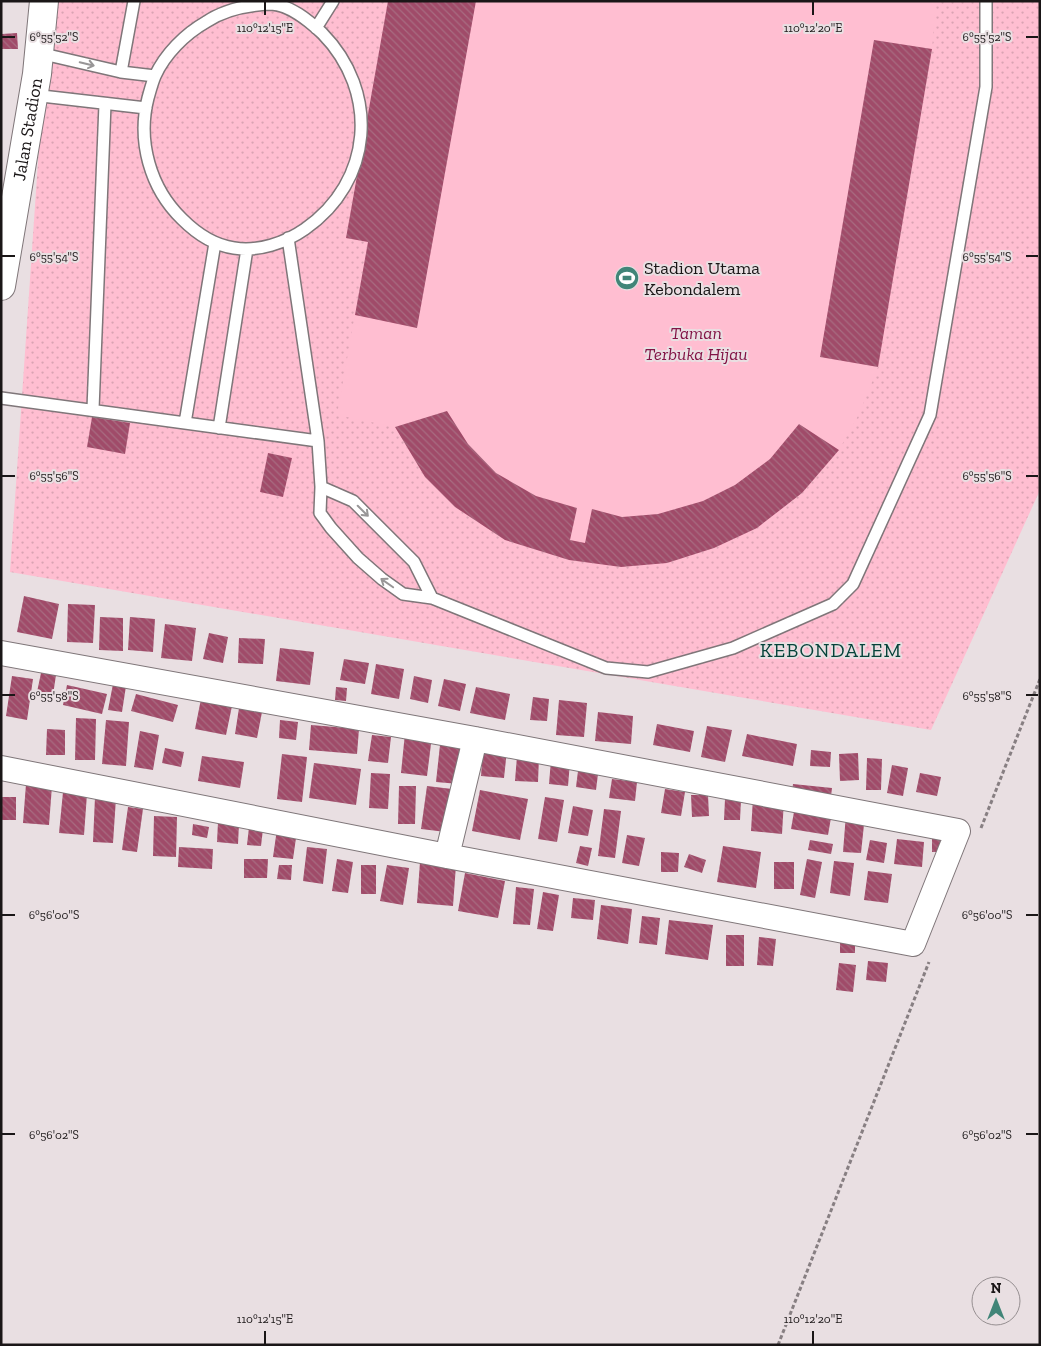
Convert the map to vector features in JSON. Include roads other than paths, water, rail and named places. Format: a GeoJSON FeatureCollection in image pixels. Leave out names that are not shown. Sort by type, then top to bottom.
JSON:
{"type":"FeatureCollection","features":[{"type":"Feature","properties":{"kind":"street","name":"Jalan Stadion"},"geometry":{"type":"LineString","coordinates":[[1,286],[8,204],[33,94],[44,1]]}},
{"type":"Feature","properties":{"kind":"street"},"geometry":{"type":"LineString","coordinates":[[1,653],[475,739],[958,831],[913,944],[447,856],[1,768]]}},
{"type":"Feature","properties":{"kind":"street"},"geometry":{"type":"LineString","coordinates":[[447,856],[475,739]]}},
{"type":"Feature","properties":{"kind":"lane"},"geometry":{"type":"LineString","coordinates":[[121,72],[134,1]]}},
{"type":"Feature","properties":{"kind":"lane"},"geometry":{"type":"LineString","coordinates":[[316,28],[333,1]]}},
{"type":"Feature","properties":{"kind":"lane"},"geometry":{"type":"LineString","coordinates":[[288,238],[318,442],[321,487],[320,513],[358,558],[403,594],[432,598],[606,668],[648,672],[733,648],[833,604],[853,584],[930,415],[986,87],[986,1]]}},
{"type":"Feature","properties":{"kind":"lane"},"geometry":{"type":"LineString","coordinates":[[255,3],[289,5],[332,44],[345,61],[354,82],[360,102],[362,125],[360,146],[354,168],[345,187],[332,206],[316,221],[288,238],[257,249],[234,248],[215,244],[189,226],[174,211],[161,193],[151,173],[146,152],[144,130],[146,108],[155,76],[174,49],[189,33],[207,21],[227,11],[255,3]]}},
{"type":"Feature","properties":{"kind":"lane"},"geometry":{"type":"LineString","coordinates":[[39,53],[121,72],[155,76]]}},
{"type":"Feature","properties":{"kind":"lane"},"geometry":{"type":"LineString","coordinates":[[33,94],[146,108]]}},
{"type":"Feature","properties":{"kind":"lane"},"geometry":{"type":"LineString","coordinates":[[93,409],[105,104]]}},
{"type":"Feature","properties":{"kind":"lane"},"geometry":{"type":"LineString","coordinates":[[185,423],[215,244]]}},
{"type":"Feature","properties":{"kind":"lane"},"geometry":{"type":"LineString","coordinates":[[219,428],[247,249]]}},
{"type":"Feature","properties":{"kind":"lane"},"geometry":{"type":"LineString","coordinates":[[1,398],[93,409],[318,442]]}},
{"type":"Feature","properties":{"kind":"lane"},"geometry":{"type":"LineString","coordinates":[[321,487],[353,501],[414,562],[432,598]]}},
{"type":"Feature","properties":{"kind":"place","name":"Stadion Utama Kebondalem"},"geometry":{"type":"Point","coordinates":[627,278]}},
{"type":"Feature","properties":{"kind":"district","name":"KEBONDALEM"},"geometry":{"type":"Point","coordinates":[831,650]}},
{"type":"Feature","properties":{"kind":"park label","name":"Taman Terbuka Hijau"},"geometry":{"type":"Point","coordinates":[696,343]}}]}
